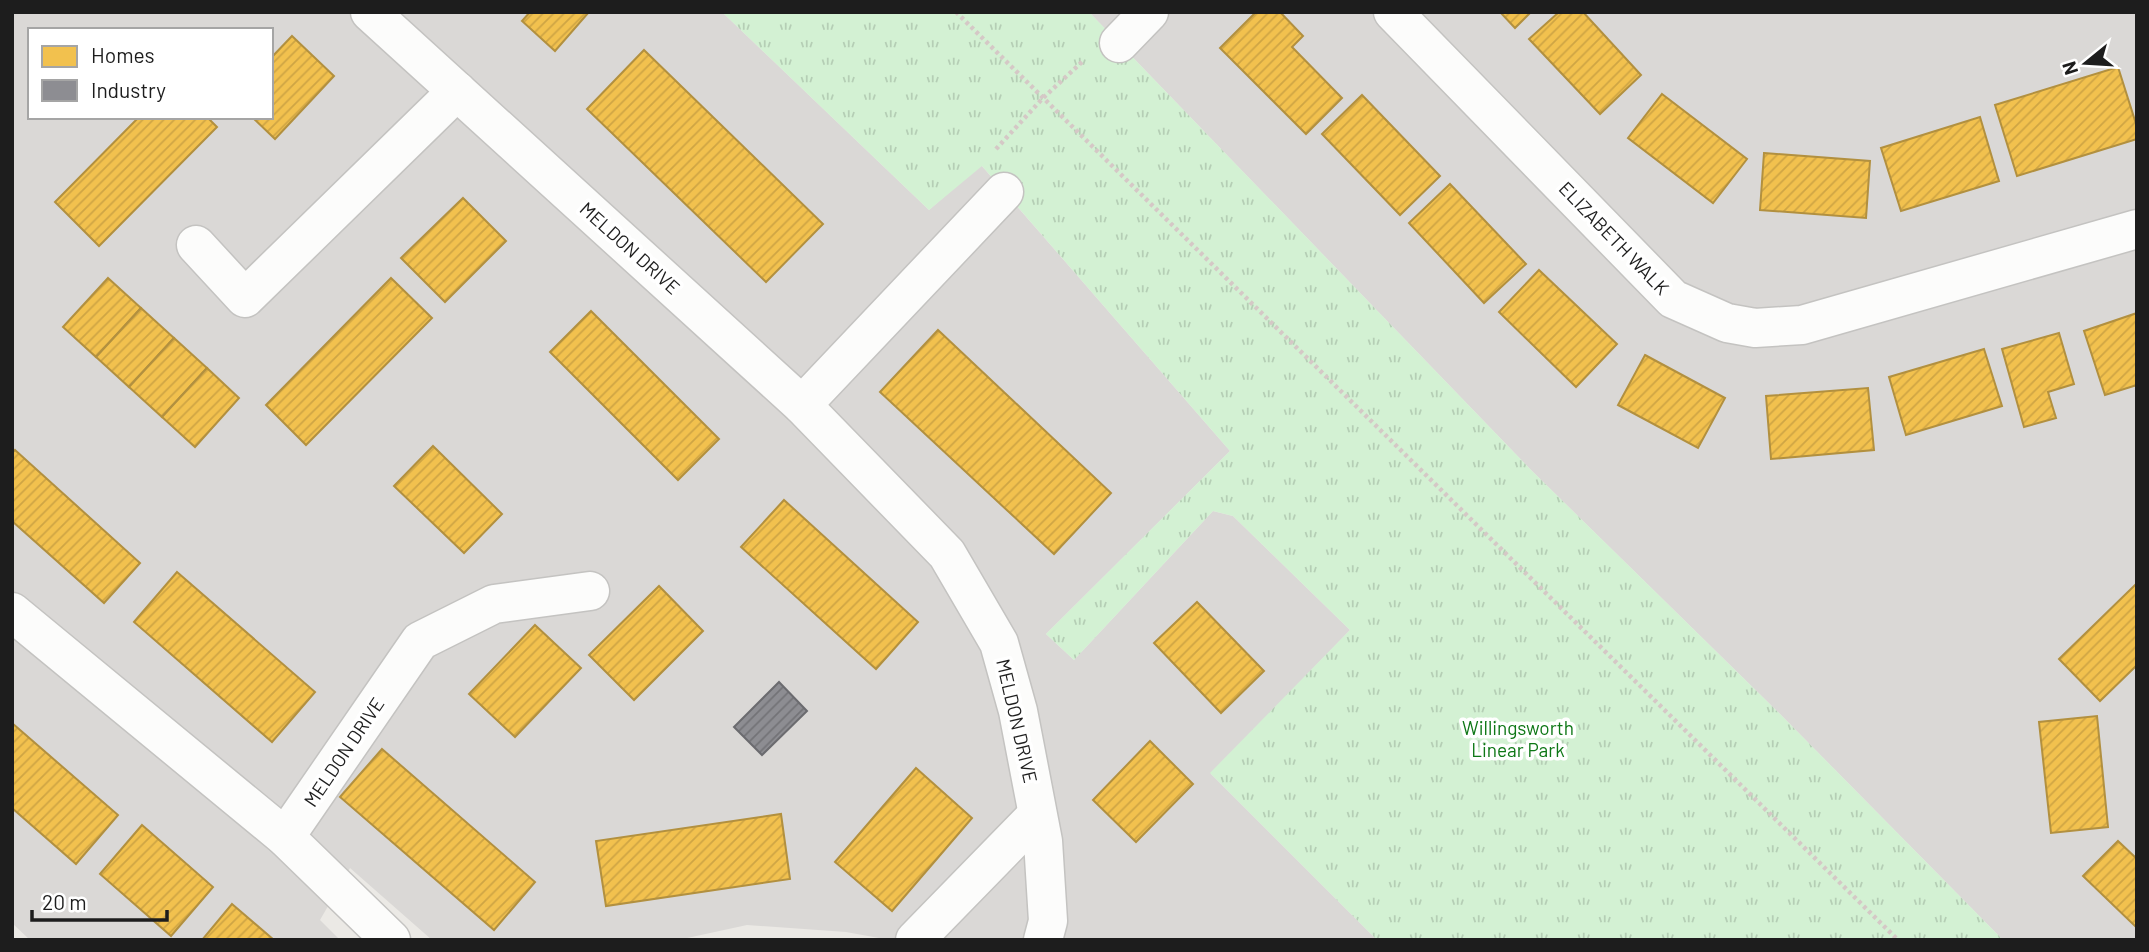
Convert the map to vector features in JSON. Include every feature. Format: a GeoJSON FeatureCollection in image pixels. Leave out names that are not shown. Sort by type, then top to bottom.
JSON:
{"type":"FeatureCollection","features":[{"type":"Feature","properties":{"kind":"street","name":"MELDON DRIVE"},"geometry":{"type":"LineString","coordinates":[[370,12],[802,405],[947,554],[999,643],[1018,711],[1043,841],[1048,921],[1043,940]]}},
{"type":"Feature","properties":{"kind":"street"},"geometry":{"type":"LineString","coordinates":[[1119,43],[1149,12]]}},
{"type":"Feature","properties":{"kind":"street","name":"ELIZABETH WALK"},"geometry":{"type":"LineString","coordinates":[[1393,12],[1673,299],[1727,323],[1755,328],[1802,325],[2137,229]]}},
{"type":"Feature","properties":{"kind":"street"},"geometry":{"type":"LineString","coordinates":[[196,245],[244,298],[457,91]]}},
{"type":"Feature","properties":{"kind":"street"},"geometry":{"type":"LineString","coordinates":[[802,405],[1004,192]]}},
{"type":"Feature","properties":{"kind":"street","name":"MELDON DRIVE"},"geometry":{"type":"LineString","coordinates":[[285,837],[420,640],[494,604],[590,591]]}},
{"type":"Feature","properties":{"kind":"street"},"geometry":{"type":"LineString","coordinates":[[12,612],[285,837],[391,940]]}},
{"type":"Feature","properties":{"kind":"street"},"geometry":{"type":"LineString","coordinates":[[915,940],[1037,815]]}},
{"type":"Feature","properties":{"kind":"path"},"geometry":{"type":"LineString","coordinates":[[956,12],[1898,940]]}},
{"type":"Feature","properties":{"kind":"path"},"geometry":{"type":"LineString","coordinates":[[1004,192],[981,165],[1042,98],[1098,46],[1119,43]]}},
{"type":"Feature","properties":{"kind":"shaded area"},"geometry":{"type":"Polygon","coordinates":[[[12,12],[722,12],[929,210],[981,165],[1230,451],[1046,634],[1074,660],[1213,511],[1233,516],[1350,630],[1211,774],[1377,940],[890,940],[846,932],[747,925],[678,940],[432,940],[350,868],[320,920],[340,940],[30,940],[12,923],[12,12]]]}},
{"type":"Feature","properties":{"kind":"shaded area"},"geometry":{"type":"Polygon","coordinates":[[[1089,12],[2137,12],[2137,940],[2003,940],[1782,716],[1530,469],[1089,12]]]}},
{"type":"Feature","properties":{"kind":"green space","name":"Willingsworth Linear Park"},"geometry":{"type":"Polygon","coordinates":[[[722,12],[1089,12],[1530,469],[1782,716],[2003,940],[1377,940],[1210,773],[1350,630],[1233,516],[1213,511],[1074,660],[1046,634],[1230,451],[982,166],[929,210],[722,12]]]}},
{"type":"Feature","properties":{"kind":"building: Homes"},"geometry":{"type":"Polygon","coordinates":[[[530,12],[589,12],[555,51],[522,21],[530,12]]]}},
{"type":"Feature","properties":{"kind":"building: Homes"},"geometry":{"type":"Polygon","coordinates":[[[1256,12],[1280,12],[1303,36],[1292,47],[1342,98],[1306,134],[1220,48],[1256,12]]]}},
{"type":"Feature","properties":{"kind":"building: Homes"},"geometry":{"type":"Polygon","coordinates":[[[1500,12],[1531,12],[1515,28],[1500,12]]]}},
{"type":"Feature","properties":{"kind":"building: Homes"},"geometry":{"type":"Polygon","coordinates":[[[1559,12],[1583,12],[1641,75],[1600,114],[1529,39],[1559,12]]]}},
{"type":"Feature","properties":{"kind":"building: Homes"},"geometry":{"type":"Polygon","coordinates":[[[292,36],[334,76],[275,139],[254,119],[273,119],[273,56],[292,36]]]}},
{"type":"Feature","properties":{"kind":"building: Homes"},"geometry":{"type":"Polygon","coordinates":[[[644,50],[823,224],[766,282],[587,109],[644,50]]]}},
{"type":"Feature","properties":{"kind":"building: Homes"},"geometry":{"type":"Polygon","coordinates":[[[2118,67],[2137,127],[2137,139],[2017,176],[1995,105],[2118,67]]]}},
{"type":"Feature","properties":{"kind":"building: Homes"},"geometry":{"type":"Polygon","coordinates":[[[1662,94],[1747,159],[1713,203],[1628,138],[1662,94]]]}},
{"type":"Feature","properties":{"kind":"building: Homes"},"geometry":{"type":"Polygon","coordinates":[[[1362,95],[1440,176],[1400,215],[1322,134],[1362,95]]]}},
{"type":"Feature","properties":{"kind":"building: Homes"},"geometry":{"type":"Polygon","coordinates":[[[1980,117],[1999,181],[1901,211],[1881,148],[1980,117]]]}},
{"type":"Feature","properties":{"kind":"building: Homes"},"geometry":{"type":"Polygon","coordinates":[[[137,119],[209,119],[217,127],[99,246],[55,202],[137,119]]]}},
{"type":"Feature","properties":{"kind":"building: Homes"},"geometry":{"type":"Polygon","coordinates":[[[1764,153],[1870,161],[1866,218],[1760,210],[1764,153]]]}},
{"type":"Feature","properties":{"kind":"building: Homes"},"geometry":{"type":"Polygon","coordinates":[[[1450,184],[1526,264],[1484,303],[1409,223],[1450,184]]]}},
{"type":"Feature","properties":{"kind":"building: Homes"},"geometry":{"type":"Polygon","coordinates":[[[463,198],[506,241],[445,302],[401,258],[463,198]]]}},
{"type":"Feature","properties":{"kind":"building: Homes"},"geometry":{"type":"Polygon","coordinates":[[[1539,270],[1617,344],[1576,387],[1499,312],[1539,270]]]}},
{"type":"Feature","properties":{"kind":"building: Homes"},"geometry":{"type":"Polygon","coordinates":[[[108,278],[141,308],[96,357],[63,327],[108,278]]]}},
{"type":"Feature","properties":{"kind":"building: Homes"},"geometry":{"type":"Polygon","coordinates":[[[391,278],[432,318],[306,445],[266,405],[391,278]]]}},
{"type":"Feature","properties":{"kind":"building: Homes"},"geometry":{"type":"Polygon","coordinates":[[[141,308],[174,338],[129,387],[96,357],[141,308]]]}},
{"type":"Feature","properties":{"kind":"building: Homes"},"geometry":{"type":"Polygon","coordinates":[[[591,311],[719,439],[678,480],[550,352],[591,311]]]}},
{"type":"Feature","properties":{"kind":"building: Homes"},"geometry":{"type":"Polygon","coordinates":[[[2137,313],[2137,385],[2105,395],[2084,331],[2137,313]]]}},
{"type":"Feature","properties":{"kind":"building: Homes"},"geometry":{"type":"Polygon","coordinates":[[[938,330],[1111,493],[1054,554],[880,392],[938,330]]]}},
{"type":"Feature","properties":{"kind":"building: Homes"},"geometry":{"type":"Polygon","coordinates":[[[2059,333],[2074,384],[2048,392],[2056,418],[2024,427],[2002,349],[2059,333]]]}},
{"type":"Feature","properties":{"kind":"building: Homes"},"geometry":{"type":"Polygon","coordinates":[[[174,338],[207,368],[162,417],[129,387],[174,338]]]}},
{"type":"Feature","properties":{"kind":"building: Homes"},"geometry":{"type":"Polygon","coordinates":[[[1984,349],[2002,406],[1906,435],[1889,377],[1984,349]]]}},
{"type":"Feature","properties":{"kind":"building: Homes"},"geometry":{"type":"Polygon","coordinates":[[[1645,355],[1725,398],[1698,448],[1618,405],[1645,355]]]}},
{"type":"Feature","properties":{"kind":"building: Homes"},"geometry":{"type":"Polygon","coordinates":[[[207,368],[239,398],[195,447],[162,417],[207,368]]]}},
{"type":"Feature","properties":{"kind":"building: Homes"},"geometry":{"type":"Polygon","coordinates":[[[1868,388],[1874,450],[1771,459],[1766,396],[1868,388]]]}},
{"type":"Feature","properties":{"kind":"building: Homes"},"geometry":{"type":"Polygon","coordinates":[[[433,446],[502,514],[464,553],[394,486],[433,446]]]}},
{"type":"Feature","properties":{"kind":"building: Homes"},"geometry":{"type":"Polygon","coordinates":[[[15,450],[140,563],[104,603],[12,521],[12,453],[15,450]]]}},
{"type":"Feature","properties":{"kind":"building: Homes"},"geometry":{"type":"Polygon","coordinates":[[[784,500],[918,622],[876,669],[741,547],[784,500]]]}},
{"type":"Feature","properties":{"kind":"building: Homes"},"geometry":{"type":"Polygon","coordinates":[[[177,572],[315,692],[272,742],[134,622],[177,572]]]}},
{"type":"Feature","properties":{"kind":"building: Homes"},"geometry":{"type":"Polygon","coordinates":[[[2136,584],[2137,665],[2100,701],[2059,659],[2136,584]]]}},
{"type":"Feature","properties":{"kind":"building: Homes"},"geometry":{"type":"Polygon","coordinates":[[[659,586],[703,631],[634,700],[589,655],[659,586]]]}},
{"type":"Feature","properties":{"kind":"building: Homes"},"geometry":{"type":"Polygon","coordinates":[[[1197,602],[1264,671],[1221,713],[1154,643],[1197,602]]]}},
{"type":"Feature","properties":{"kind":"building: Homes"},"geometry":{"type":"Polygon","coordinates":[[[535,625],[581,668],[515,737],[469,694],[535,625]]]}},
{"type":"Feature","properties":{"kind":"building: Homes"},"geometry":{"type":"Polygon","coordinates":[[[2097,716],[2108,827],[2051,833],[2039,722],[2097,716]]]}},
{"type":"Feature","properties":{"kind":"building: Homes"},"geometry":{"type":"Polygon","coordinates":[[[12,723],[118,815],[76,864],[12,808],[12,723]]]}},
{"type":"Feature","properties":{"kind":"building: Homes"},"geometry":{"type":"Polygon","coordinates":[[[1150,741],[1193,784],[1136,842],[1093,800],[1150,741]]]}},
{"type":"Feature","properties":{"kind":"building: Homes"},"geometry":{"type":"Polygon","coordinates":[[[382,749],[535,882],[494,930],[340,797],[382,749]]]}},
{"type":"Feature","properties":{"kind":"building: Homes"},"geometry":{"type":"Polygon","coordinates":[[[916,768],[972,818],[892,911],[835,862],[916,768]]]}},
{"type":"Feature","properties":{"kind":"building: Homes"},"geometry":{"type":"Polygon","coordinates":[[[781,814],[790,879],[606,906],[596,841],[781,814]]]}},
{"type":"Feature","properties":{"kind":"building: Homes"},"geometry":{"type":"Polygon","coordinates":[[[142,825],[213,887],[171,936],[100,874],[142,825]]]}},
{"type":"Feature","properties":{"kind":"building: Homes"},"geometry":{"type":"Polygon","coordinates":[[[2118,841],[2137,859],[2137,928],[2083,876],[2118,841]]]}},
{"type":"Feature","properties":{"kind":"building: Homes"},"geometry":{"type":"Polygon","coordinates":[[[232,904],[274,940],[202,940],[232,904]]]}},
{"type":"Feature","properties":{"kind":"building: Industry"},"geometry":{"type":"Polygon","coordinates":[[[779,682],[807,711],[762,755],[734,727],[779,682]]]}}]}
